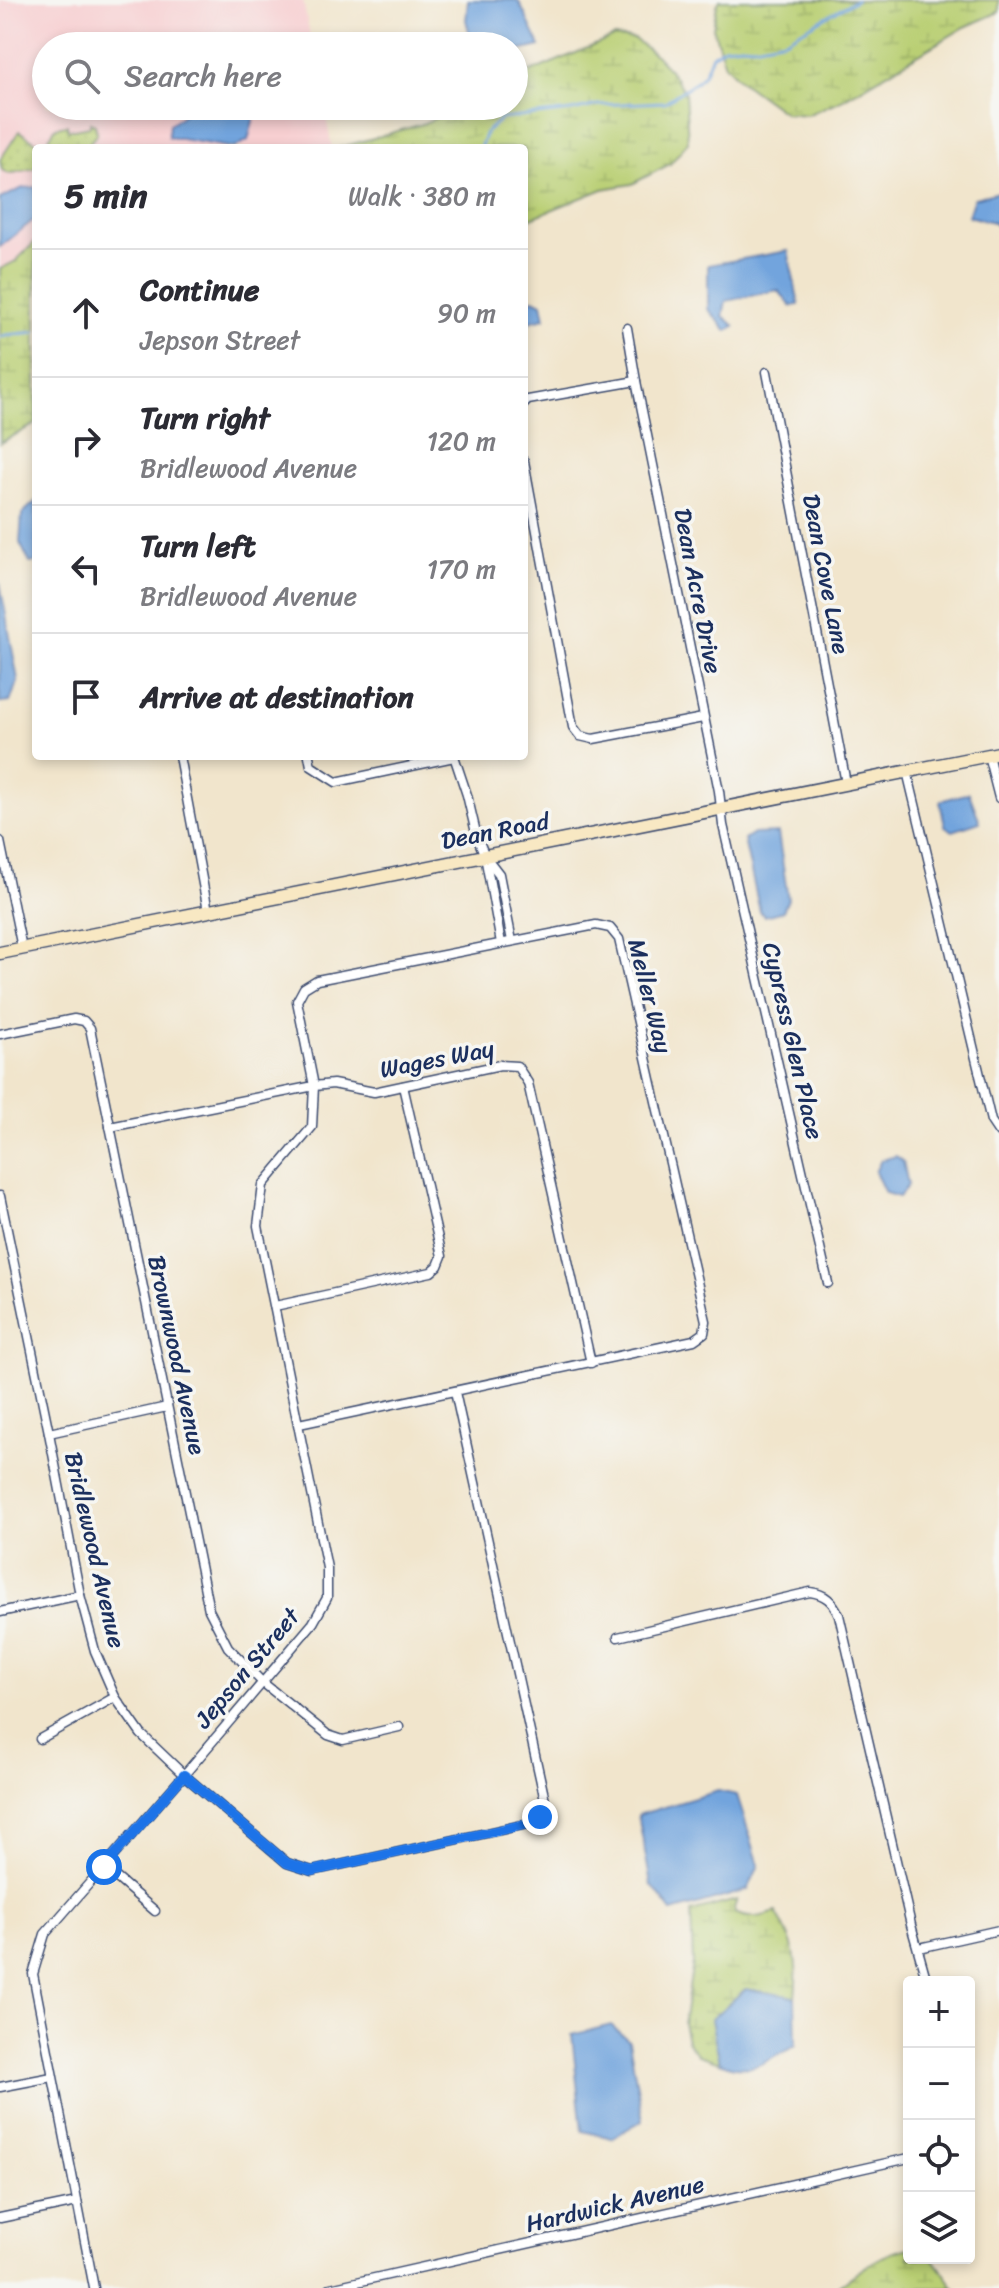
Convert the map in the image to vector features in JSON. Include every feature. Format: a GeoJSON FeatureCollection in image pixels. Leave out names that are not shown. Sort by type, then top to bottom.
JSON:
{"type":"FeatureCollection","features":[{"type":"Feature","properties":{"kind":"main road","name":"Dean Road"},"geometry":{"type":"LineString","coordinates":[[0,953],[994,754]]}},
{"type":"Feature","properties":{"kind":"street","name":"Dean Acre Drive"},"geometry":{"type":"LineString","coordinates":[[627,328],[721,808]]}},
{"type":"Feature","properties":{"kind":"street","name":"Dean Cove Lane"},"geometry":{"type":"LineString","coordinates":[[767,372],[846,783]]}},
{"type":"Feature","properties":{"kind":"street"},"geometry":{"type":"LineString","coordinates":[[528,400],[636,381]]}},
{"type":"Feature","properties":{"kind":"street"},"geometry":{"type":"LineString","coordinates":[[528,483],[573,727],[580,736],[593,739],[703,718]]}},
{"type":"Feature","properties":{"kind":"street"},"geometry":{"type":"LineString","coordinates":[[994,754],[999,798]]}},
{"type":"Feature","properties":{"kind":"street"},"geometry":{"type":"LineString","coordinates":[[180,760],[208,911]]}},
{"type":"Feature","properties":{"kind":"street"},"geometry":{"type":"LineString","coordinates":[[310,760],[311,766],[336,782],[440,760]]}},
{"type":"Feature","properties":{"kind":"street"},"geometry":{"type":"LineString","coordinates":[[455,760],[485,856],[501,943]]}},
{"type":"Feature","properties":{"kind":"street"},"geometry":{"type":"LineString","coordinates":[[907,771],[991,1121],[999,1133]]}},
{"type":"Feature","properties":{"kind":"street","name":"Cypress Glen Place"},"geometry":{"type":"LineString","coordinates":[[721,808],[828,1283]]}},
{"type":"Feature","properties":{"kind":"street"},"geometry":{"type":"LineString","coordinates":[[0,841],[22,948]]}},
{"type":"Feature","properties":{"kind":"street"},"geometry":{"type":"LineString","coordinates":[[485,856],[499,874],[512,941]]}},
{"type":"Feature","properties":{"kind":"street","name":"Meller Way"},"geometry":{"type":"LineString","coordinates":[[304,988],[317,980],[596,925],[610,928],[619,939],[706,1321],[704,1333],[694,1340],[591,1363]]}},
{"type":"Feature","properties":{"kind":"street","name":"Jepson Street"},"geometry":{"type":"LineString","coordinates":[[94,2288],[33,1974],[45,1934],[313,1623],[327,1598],[327,1568],[258,1226],[263,1185],[312,1127],[314,1086],[297,1001],[304,988]]}},
{"type":"Feature","properties":{"kind":"street","name":"Brownwood Avenue"},"geometry":{"type":"LineString","coordinates":[[0,1034],[74,1019],[84,1021],[90,1028],[209,1610],[228,1647],[262,1682],[328,1735],[343,1740],[399,1727]]}},
{"type":"Feature","properties":{"kind":"street","name":"Wages Way"},"geometry":{"type":"LineString","coordinates":[[110,1127],[314,1086],[333,1084],[374,1092],[500,1065],[517,1066],[528,1083],[591,1363]]}},
{"type":"Feature","properties":{"kind":"street"},"geometry":{"type":"LineString","coordinates":[[275,1306],[431,1272],[438,1266],[442,1256],[403,1086]]}},
{"type":"Feature","properties":{"kind":"street","name":"Bridlewood Avenue"},"geometry":{"type":"LineString","coordinates":[[0,1196],[80,1595],[95,1651],[115,1697],[141,1734],[287,1863],[312,1871],[532,1823],[540,1817],[546,1805],[455,1392]]}},
{"type":"Feature","properties":{"kind":"street"},"geometry":{"type":"LineString","coordinates":[[299,1424],[591,1363]]}},
{"type":"Feature","properties":{"kind":"street"},"geometry":{"type":"LineString","coordinates":[[49,1433],[167,1407]]}},
{"type":"Feature","properties":{"kind":"street"},"geometry":{"type":"LineString","coordinates":[[618,1637],[810,1592],[826,1596],[835,1605],[926,1976]]}},
{"type":"Feature","properties":{"kind":"street"},"geometry":{"type":"LineString","coordinates":[[0,1612],[80,1595]]}},
{"type":"Feature","properties":{"kind":"street"},"geometry":{"type":"LineString","coordinates":[[40,1739],[115,1697]]}},
{"type":"Feature","properties":{"kind":"street"},"geometry":{"type":"LineString","coordinates":[[104,1867],[155,1911]]}},
{"type":"Feature","properties":{"kind":"street"},"geometry":{"type":"LineString","coordinates":[[919,1948],[999,1930]]}},
{"type":"Feature","properties":{"kind":"street"},"geometry":{"type":"LineString","coordinates":[[0,2087],[52,2077]]}},
{"type":"Feature","properties":{"kind":"street","name":"Hardwick Avenue"},"geometry":{"type":"LineString","coordinates":[[330,2288],[903,2159]]}},
{"type":"Feature","properties":{"kind":"street"},"geometry":{"type":"LineString","coordinates":[[0,2218],[77,2202]]}},
{"type":"Feature","properties":{"kind":"shaded area"},"geometry":{"type":"Polygon","coordinates":[[[0,0],[303,0],[309,32],[32,32],[32,120],[327,120],[331,144],[32,144],[32,390],[0,397],[0,0]]]}},
{"type":"Feature","properties":{"kind":"green space"},"geometry":{"type":"Polygon","coordinates":[[[720,0],[999,0],[999,12],[965,27],[843,99],[807,115],[785,113],[742,82],[725,65],[713,28],[720,0]]]}},
{"type":"Feature","properties":{"kind":"green space"},"geometry":{"type":"Polygon","coordinates":[[[614,37],[634,39],[658,57],[685,93],[688,142],[670,164],[632,184],[603,189],[528,219],[528,144],[353,144],[431,120],[528,120],[528,73],[614,37]]]}},
{"type":"Feature","properties":{"kind":"green space"},"geometry":{"type":"Polygon","coordinates":[[[90,122],[95,125],[97,133],[89,144],[46,144],[50,143],[49,138],[56,127],[67,125],[68,130],[90,126],[90,122]]]}},
{"type":"Feature","properties":{"kind":"green space"},"geometry":{"type":"Polygon","coordinates":[[[19,131],[39,144],[32,144],[32,169],[9,174],[2,170],[0,160],[19,131]]]}},
{"type":"Feature","properties":{"kind":"green space"},"geometry":{"type":"Polygon","coordinates":[[[32,245],[32,426],[0,443],[0,269],[16,261],[32,245]]]}},
{"type":"Feature","properties":{"kind":"green space"},"geometry":{"type":"Polygon","coordinates":[[[737,1900],[735,1913],[740,1915],[756,1917],[776,1912],[794,1953],[795,1997],[745,1989],[711,2019],[720,2062],[698,2055],[687,2041],[683,2024],[693,1963],[691,1912],[737,1900]]]}},
{"type":"Feature","properties":{"kind":"green space"},"geometry":{"type":"Polygon","coordinates":[[[903,2249],[903,2264],[937,2264],[955,2288],[836,2288],[880,2258],[903,2249]]]}},
{"type":"Feature","properties":{"kind":"water"},"geometry":{"type":"Polygon","coordinates":[[[468,0],[516,0],[540,46],[528,49],[528,32],[469,32],[466,20],[468,0]]]}},
{"type":"Feature","properties":{"kind":"water"},"geometry":{"type":"Polygon","coordinates":[[[176,120],[253,120],[248,140],[241,144],[210,144],[168,137],[169,125],[176,120]]]}},
{"type":"Feature","properties":{"kind":"water"},"geometry":{"type":"Polygon","coordinates":[[[32,187],[32,221],[0,247],[0,199],[23,188],[32,187]]]}},
{"type":"Feature","properties":{"kind":"water"},"geometry":{"type":"Polygon","coordinates":[[[999,192],[999,228],[993,222],[968,216],[974,198],[999,192]]]}},
{"type":"Feature","properties":{"kind":"water"},"geometry":{"type":"Polygon","coordinates":[[[788,251],[799,305],[791,306],[778,290],[726,301],[723,316],[735,326],[727,331],[708,309],[708,265],[788,251]]]}},
{"type":"Feature","properties":{"kind":"water"},"geometry":{"type":"Polygon","coordinates":[[[528,300],[542,303],[545,318],[528,322],[528,300]]]}},
{"type":"Feature","properties":{"kind":"water"},"geometry":{"type":"Polygon","coordinates":[[[32,505],[32,563],[20,543],[22,514],[32,505]]]}},
{"type":"Feature","properties":{"kind":"water"},"geometry":{"type":"Polygon","coordinates":[[[0,583],[18,680],[10,702],[0,703],[0,583]]]}},
{"type":"Feature","properties":{"kind":"water"},"geometry":{"type":"Polygon","coordinates":[[[969,793],[980,822],[953,831],[945,826],[940,801],[969,793]]]}},
{"type":"Feature","properties":{"kind":"water"},"geometry":{"type":"Polygon","coordinates":[[[778,833],[788,899],[783,911],[765,916],[760,912],[744,840],[753,834],[778,833]]]}},
{"type":"Feature","properties":{"kind":"water"},"geometry":{"type":"Polygon","coordinates":[[[896,1156],[903,1161],[908,1185],[899,1197],[885,1193],[875,1172],[881,1160],[896,1156]]]}},
{"type":"Feature","properties":{"kind":"water"},"geometry":{"type":"Polygon","coordinates":[[[718,1791],[737,1795],[759,1865],[748,1890],[672,1912],[651,1884],[638,1815],[718,1791]]]}},
{"type":"Feature","properties":{"kind":"water"},"geometry":{"type":"Polygon","coordinates":[[[746,1989],[795,1997],[796,2045],[760,2064],[741,2068],[720,2062],[711,2019],[746,1989]]]}},
{"type":"Feature","properties":{"kind":"water"},"geometry":{"type":"Polygon","coordinates":[[[611,2025],[629,2041],[643,2120],[612,2138],[582,2131],[572,2035],[611,2025]]]}},
{"type":"Feature","properties":{"kind":"waterway"},"geometry":{"type":"LineString","coordinates":[[528,116],[598,105],[665,102],[697,81],[704,74],[712,55],[724,47],[754,46],[785,40],[856,0]]}},
{"type":"Feature","properties":{"kind":"waterway"},"geometry":{"type":"LineString","coordinates":[[482,144],[486,132],[500,120]]}},
{"type":"Feature","properties":{"kind":"waterway"},"geometry":{"type":"LineString","coordinates":[[0,337],[32,332]]}},
{"type":"Feature","properties":{"kind":"route"},"geometry":{"type":"LineString","coordinates":[[104,1867],[184,1775],[287,1863],[312,1871],[532,1823],[540,1817]]}}]}
